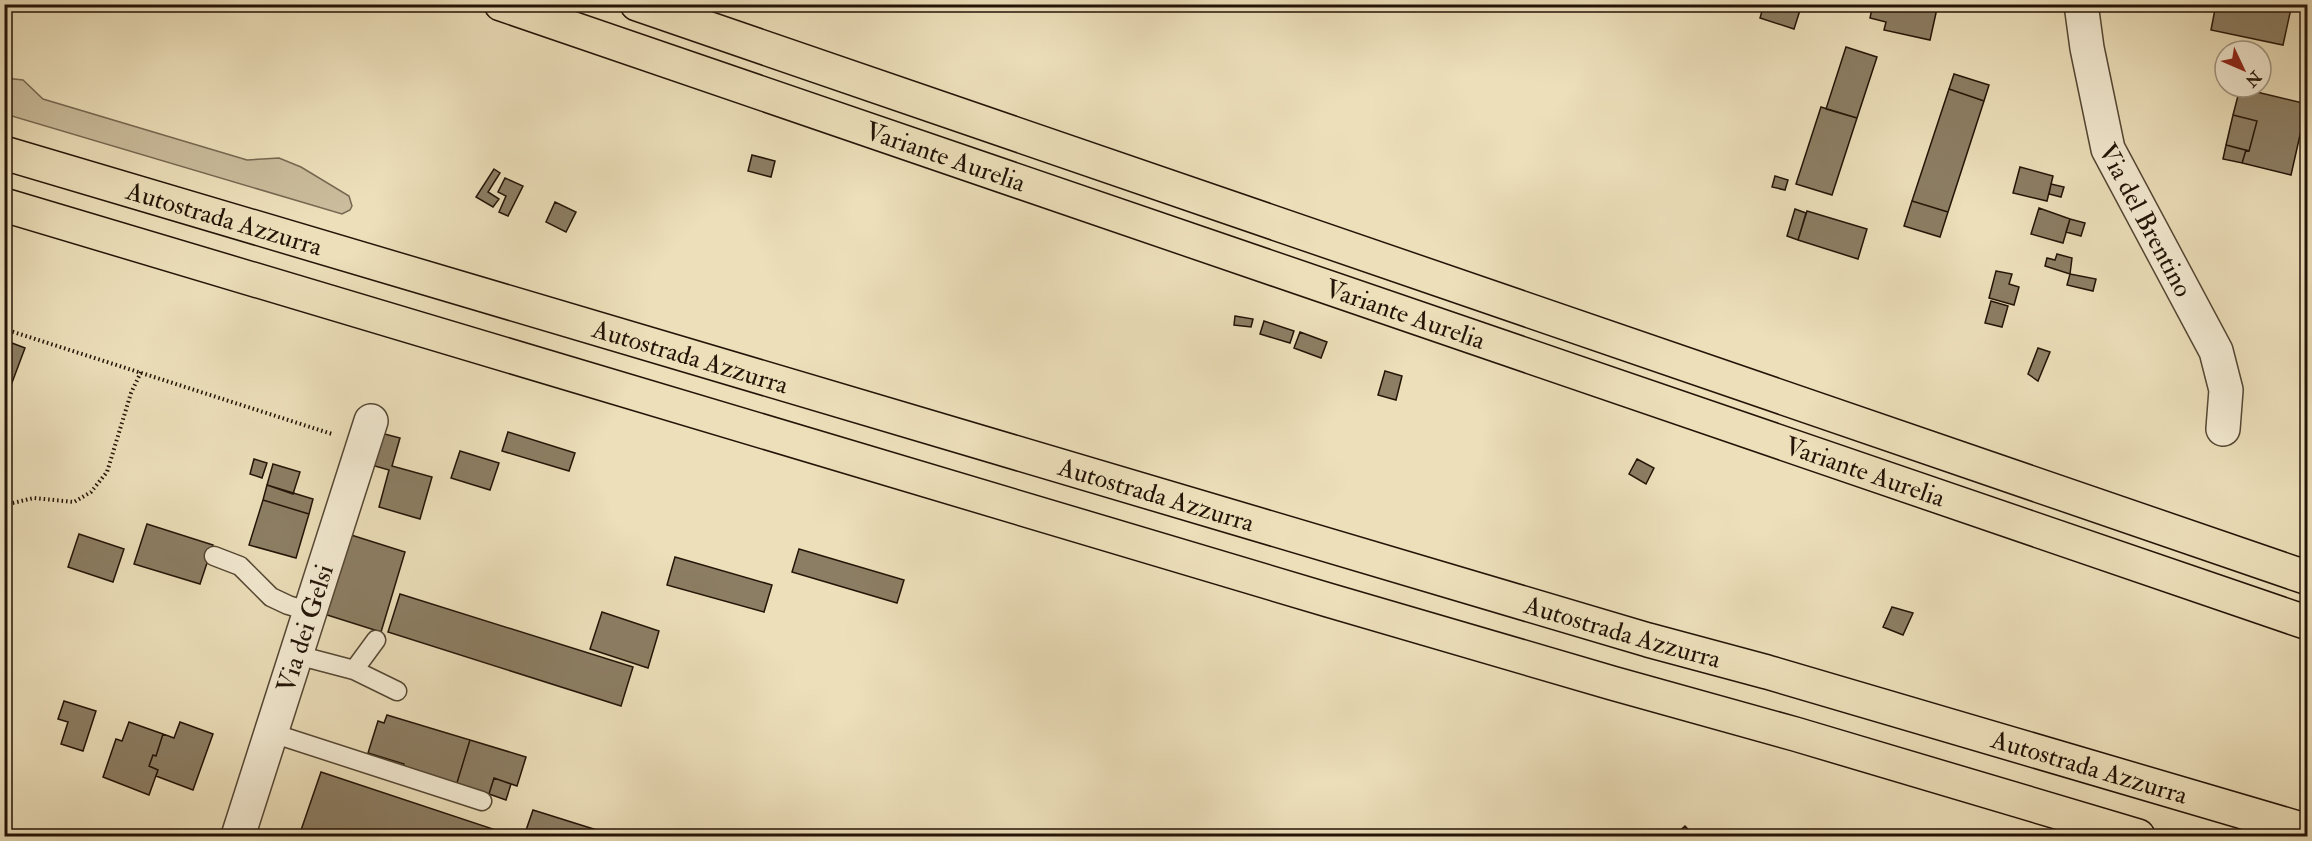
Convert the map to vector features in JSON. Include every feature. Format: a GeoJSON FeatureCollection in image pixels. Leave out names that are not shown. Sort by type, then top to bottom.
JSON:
{"type":"FeatureCollection","features":[{"type":"Feature","properties":{"kind":"highway","name":"Variante Aurelia"},"geometry":{"type":"LineString","coordinates":[[501,4],[2307,624]]}},
{"type":"Feature","properties":{"kind":"highway","name":"Variante Aurelia"},"geometry":{"type":"LineString","coordinates":[[637,4],[2307,578]]}},
{"type":"Feature","properties":{"kind":"highway","name":"Autostrada Azzurra"},"geometry":{"type":"LineString","coordinates":[[4,153],[1648,640],[1767,672],[2307,831]]}},
{"type":"Feature","properties":{"kind":"highway","name":"Autostrada Azzurra"},"geometry":{"type":"LineString","coordinates":[[4,205],[1350,606],[1795,734],[2138,837]]}},
{"type":"Feature","properties":{"kind":"street","name":"Via del Brentino"},"geometry":{"type":"LineString","coordinates":[[2081,4],[2087,48],[2108,149],[2216,351],[2226,390],[2223,429]]}},
{"type":"Feature","properties":{"kind":"street","name":"Via dei Gelsi"},"geometry":{"type":"LineString","coordinates":[[238,837],[368,433]]}},
{"type":"Feature","properties":{"kind":"lane"},"geometry":{"type":"LineString","coordinates":[[214,556],[240,566],[271,597],[311,612]]}},
{"type":"Feature","properties":{"kind":"lane"},"geometry":{"type":"LineString","coordinates":[[354,670],[376,640]]}},
{"type":"Feature","properties":{"kind":"lane"},"geometry":{"type":"LineString","coordinates":[[297,655],[354,670],[397,691]]}},
{"type":"Feature","properties":{"kind":"lane"},"geometry":{"type":"LineString","coordinates":[[272,733],[482,801]]}},
{"type":"Feature","properties":{"kind":"path"},"geometry":{"type":"LineString","coordinates":[[4,329],[141,372],[368,433]]}},
{"type":"Feature","properties":{"kind":"path"},"geometry":{"type":"LineString","coordinates":[[4,505],[34,498],[74,502],[91,492],[107,472],[128,402],[141,372]]}},
{"type":"Feature","properties":{"kind":"shaded area"},"geometry":{"type":"Polygon","coordinates":[[[5,78],[23,80],[43,99],[247,160],[279,158],[301,167],[349,196],[352,206],[350,210],[342,214],[5,114],[5,78]]]}},
{"type":"Feature","properties":{"kind":"building"},"geometry":{"type":"Polygon","coordinates":[[[1764,4],[1802,4],[1794,29],[1760,18],[1764,4]]]}},
{"type":"Feature","properties":{"kind":"building"},"geometry":{"type":"Polygon","coordinates":[[[1873,4],[1938,4],[1930,40],[1884,30],[1886,22],[1870,18],[1873,4]]]}},
{"type":"Feature","properties":{"kind":"building"},"geometry":{"type":"Polygon","coordinates":[[[2216,4],[2292,4],[2283,45],[2273,43],[2273,39],[2254,39],[2211,30],[2216,4]]]}},
{"type":"Feature","properties":{"kind":"building"},"geometry":{"type":"Polygon","coordinates":[[[2300,4],[2308,4],[2308,11],[2299,9],[2300,4]]]}},
{"type":"Feature","properties":{"kind":"building"},"geometry":{"type":"Polygon","coordinates":[[[1846,47],[1877,57],[1857,118],[1826,109],[1846,47]]]}},
{"type":"Feature","properties":{"kind":"building"},"geometry":{"type":"Polygon","coordinates":[[[1954,74],[1989,85],[1984,101],[1949,89],[1954,74]]]}},
{"type":"Feature","properties":{"kind":"building"},"geometry":{"type":"Polygon","coordinates":[[[1949,89],[1984,101],[1948,212],[1912,201],[1949,89]]]}},
{"type":"Feature","properties":{"kind":"building"},"geometry":{"type":"Polygon","coordinates":[[[2273,96],[2307,104],[2291,175],[2242,163],[2246,150],[2249,151],[2257,121],[2233,115],[2237,99],[2273,99],[2273,96]]]}},
{"type":"Feature","properties":{"kind":"building"},"geometry":{"type":"Polygon","coordinates":[[[1821,107],[1857,118],[1832,195],[1796,184],[1821,107]]]}},
{"type":"Feature","properties":{"kind":"building"},"geometry":{"type":"Polygon","coordinates":[[[2233,115],[2257,121],[2249,151],[2226,145],[2233,115]]]}},
{"type":"Feature","properties":{"kind":"building"},"geometry":{"type":"Polygon","coordinates":[[[2226,145],[2246,150],[2242,163],[2223,159],[2226,145]]]}},
{"type":"Feature","properties":{"kind":"building"},"geometry":{"type":"Polygon","coordinates":[[[752,155],[775,161],[771,177],[748,171],[752,155]]]}},
{"type":"Feature","properties":{"kind":"building"},"geometry":{"type":"Polygon","coordinates":[[[2020,167],[2053,176],[2047,201],[2013,193],[2020,167]]]}},
{"type":"Feature","properties":{"kind":"building"},"geometry":{"type":"Polygon","coordinates":[[[494,169],[500,173],[488,192],[499,199],[493,207],[476,197],[494,169]]]}},
{"type":"Feature","properties":{"kind":"building"},"geometry":{"type":"Polygon","coordinates":[[[1775,176],[1788,180],[1785,190],[1772,187],[1775,176]]]}},
{"type":"Feature","properties":{"kind":"building"},"geometry":{"type":"Polygon","coordinates":[[[505,178],[523,186],[508,216],[499,212],[506,196],[498,192],[505,178]]]}},
{"type":"Feature","properties":{"kind":"building"},"geometry":{"type":"Polygon","coordinates":[[[2051,184],[2064,187],[2061,197],[2049,194],[2051,184]]]}},
{"type":"Feature","properties":{"kind":"building"},"geometry":{"type":"Polygon","coordinates":[[[1912,201],[1948,212],[1940,237],[1904,226],[1912,201]]]}},
{"type":"Feature","properties":{"kind":"building"},"geometry":{"type":"Polygon","coordinates":[[[555,202],[576,212],[566,232],[546,222],[555,202]]]}},
{"type":"Feature","properties":{"kind":"building"},"geometry":{"type":"Polygon","coordinates":[[[2039,208],[2070,219],[2063,243],[2031,234],[2039,208]]]}},
{"type":"Feature","properties":{"kind":"building"},"geometry":{"type":"Polygon","coordinates":[[[1795,209],[1806,213],[1798,240],[1787,236],[1795,209]]]}},
{"type":"Feature","properties":{"kind":"building"},"geometry":{"type":"Polygon","coordinates":[[[1807,211],[1867,229],[1858,259],[1798,240],[1807,211]]]}},
{"type":"Feature","properties":{"kind":"building"},"geometry":{"type":"Polygon","coordinates":[[[2070,219],[2085,223],[2081,236],[2066,232],[2070,219]]]}},
{"type":"Feature","properties":{"kind":"building"},"geometry":{"type":"Polygon","coordinates":[[[2057,254],[2072,258],[2070,274],[2045,266],[2047,258],[2055,260],[2057,254]]]}},
{"type":"Feature","properties":{"kind":"building"},"geometry":{"type":"Polygon","coordinates":[[[1996,271],[2012,274],[2009,284],[2019,287],[2014,305],[1989,298],[1996,271]]]}},
{"type":"Feature","properties":{"kind":"building"},"geometry":{"type":"Polygon","coordinates":[[[2070,274],[2096,279],[2093,291],[2067,285],[2070,274]]]}},
{"type":"Feature","properties":{"kind":"building"},"geometry":{"type":"Polygon","coordinates":[[[1991,301],[2008,306],[2002,327],[1985,323],[1991,301]]]}},
{"type":"Feature","properties":{"kind":"building"},"geometry":{"type":"Polygon","coordinates":[[[1235,316],[1253,319],[1251,327],[1234,325],[1235,316]]]}},
{"type":"Feature","properties":{"kind":"building"},"geometry":{"type":"Polygon","coordinates":[[[1264,321],[1294,331],[1290,343],[1260,334],[1264,321]]]}},
{"type":"Feature","properties":{"kind":"building"},"geometry":{"type":"Polygon","coordinates":[[[1300,332],[1327,342],[1321,358],[1294,348],[1300,332]]]}},
{"type":"Feature","properties":{"kind":"building"},"geometry":{"type":"Polygon","coordinates":[[[4,340],[25,348],[4,404],[4,340]]]}},
{"type":"Feature","properties":{"kind":"building"},"geometry":{"type":"Polygon","coordinates":[[[2038,348],[2050,352],[2038,381],[2028,374],[2038,348]]]}},
{"type":"Feature","properties":{"kind":"building"},"geometry":{"type":"Polygon","coordinates":[[[1385,371],[1402,376],[1396,400],[1378,395],[1385,371]]]}},
{"type":"Feature","properties":{"kind":"building"},"geometry":{"type":"Polygon","coordinates":[[[377,432],[400,438],[392,466],[432,477],[420,519],[379,507],[389,470],[368,464],[377,432]]]}},
{"type":"Feature","properties":{"kind":"building"},"geometry":{"type":"Polygon","coordinates":[[[508,432],[575,453],[569,471],[502,451],[508,432]]]}},
{"type":"Feature","properties":{"kind":"building"},"geometry":{"type":"Polygon","coordinates":[[[460,451],[499,463],[490,490],[451,478],[460,451]]]}},
{"type":"Feature","properties":{"kind":"building"},"geometry":{"type":"Polygon","coordinates":[[[254,459],[267,463],[262,478],[250,474],[254,459]]]}},
{"type":"Feature","properties":{"kind":"building"},"geometry":{"type":"Polygon","coordinates":[[[1637,459],[1654,468],[1646,484],[1629,474],[1637,459]]]}},
{"type":"Feature","properties":{"kind":"building"},"geometry":{"type":"Polygon","coordinates":[[[273,464],[300,472],[293,494],[267,485],[273,464]]]}},
{"type":"Feature","properties":{"kind":"building"},"geometry":{"type":"Polygon","coordinates":[[[267,485],[313,499],[309,514],[263,500],[267,485]]]}},
{"type":"Feature","properties":{"kind":"building"},"geometry":{"type":"Polygon","coordinates":[[[263,500],[309,514],[296,558],[249,545],[263,500]]]}},
{"type":"Feature","properties":{"kind":"building"},"geometry":{"type":"Polygon","coordinates":[[[147,524],[213,545],[200,584],[134,564],[147,524]]]}},
{"type":"Feature","properties":{"kind":"building"},"geometry":{"type":"Polygon","coordinates":[[[79,534],[124,549],[113,582],[68,567],[79,534]]]}},
{"type":"Feature","properties":{"kind":"building"},"geometry":{"type":"Polygon","coordinates":[[[348,534],[405,552],[381,632],[324,614],[348,534]]]}},
{"type":"Feature","properties":{"kind":"building"},"geometry":{"type":"Polygon","coordinates":[[[799,549],[904,580],[897,603],[792,572],[799,549]]]}},
{"type":"Feature","properties":{"kind":"building"},"geometry":{"type":"Polygon","coordinates":[[[675,557],[772,585],[764,612],[667,585],[675,557]]]}},
{"type":"Feature","properties":{"kind":"building"},"geometry":{"type":"Polygon","coordinates":[[[400,594],[633,667],[621,706],[388,632],[400,594]]]}},
{"type":"Feature","properties":{"kind":"building"},"geometry":{"type":"Polygon","coordinates":[[[1892,607],[1913,613],[1903,635],[1883,627],[1892,607]]]}},
{"type":"Feature","properties":{"kind":"building"},"geometry":{"type":"Polygon","coordinates":[[[602,612],[659,631],[648,668],[590,649],[602,612]]]}},
{"type":"Feature","properties":{"kind":"building"},"geometry":{"type":"Polygon","coordinates":[[[64,701],[96,711],[83,751],[61,744],[68,722],[58,719],[64,701]]]}},
{"type":"Feature","properties":{"kind":"building"},"geometry":{"type":"Polygon","coordinates":[[[387,715],[470,740],[456,786],[403,770],[404,764],[368,753],[378,721],[384,723],[387,715]]]}},
{"type":"Feature","properties":{"kind":"building"},"geometry":{"type":"Polygon","coordinates":[[[129,722],[163,734],[156,756],[153,755],[149,766],[158,770],[149,795],[103,777],[116,739],[122,741],[129,722]]]}},
{"type":"Feature","properties":{"kind":"building"},"geometry":{"type":"Polygon","coordinates":[[[180,722],[213,734],[193,790],[156,776],[158,770],[149,766],[153,755],[156,756],[163,734],[174,738],[180,722]]]}},
{"type":"Feature","properties":{"kind":"building"},"geometry":{"type":"Polygon","coordinates":[[[470,740],[526,757],[517,786],[494,778],[487,800],[456,786],[470,740]]]}},
{"type":"Feature","properties":{"kind":"building"},"geometry":{"type":"Polygon","coordinates":[[[321,772],[511,835],[299,836],[321,772]]]}},
{"type":"Feature","properties":{"kind":"building"},"geometry":{"type":"Polygon","coordinates":[[[494,778],[511,784],[506,800],[489,794],[494,778]]]}},
{"type":"Feature","properties":{"kind":"building"},"geometry":{"type":"Polygon","coordinates":[[[533,810],[616,836],[524,836],[533,810]]]}},
{"type":"Feature","properties":{"kind":"building"},"geometry":{"type":"Polygon","coordinates":[[[1685,826],[1694,836],[1674,836],[1685,826]]]}}]}
